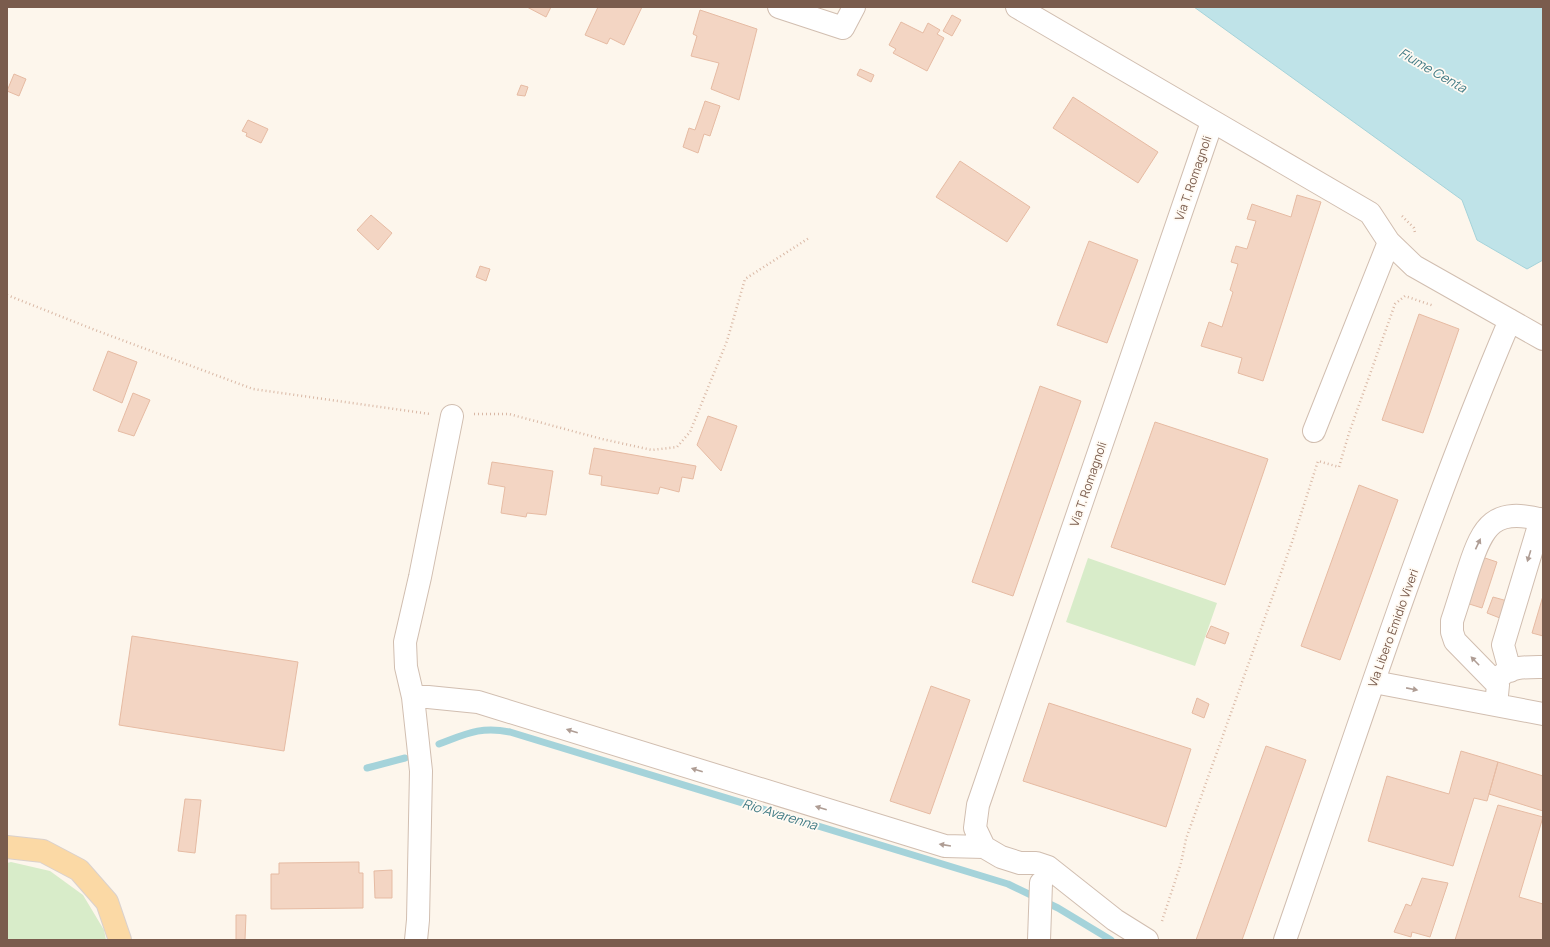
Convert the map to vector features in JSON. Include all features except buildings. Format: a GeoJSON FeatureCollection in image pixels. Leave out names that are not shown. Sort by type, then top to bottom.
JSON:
{"type":"FeatureCollection","features":[{"type":"Feature","properties":{"kind":"main road"},"geometry":{"type":"LineString","coordinates":[[11,849],[43,851],[79,870],[107,902],[120,940]]}},
{"type":"Feature","properties":{"kind":"street"},"geometry":{"type":"LineString","coordinates":[[779,7],[843,28],[854,7]]}},
{"type":"Feature","properties":{"kind":"street"},"geometry":{"type":"LineString","coordinates":[[1017,7],[1370,214],[1390,242],[1414,266],[1543,339]]}},
{"type":"Feature","properties":{"kind":"street","name":"Via T. Romagnoli"},"geometry":{"type":"LineString","coordinates":[[984,846],[975,828],[978,805],[1212,122]]}},
{"type":"Feature","properties":{"kind":"street"},"geometry":{"type":"LineString","coordinates":[[1314,430],[1390,242]]}},
{"type":"Feature","properties":{"kind":"street","name":"Via Libero Emidio Viveri"},"geometry":{"type":"LineString","coordinates":[[1285,940],[1374,682],[1468,422],[1510,320]]}},
{"type":"Feature","properties":{"kind":"street"},"geometry":{"type":"LineString","coordinates":[[416,940],[418,920],[421,771],[413,697],[406,666],[405,642],[420,577],[452,416]]}},
{"type":"Feature","properties":{"kind":"street"},"geometry":{"type":"LineString","coordinates":[[1501,687],[1503,645],[1542,519],[1524,515],[1503,517],[1496,520],[1484,531],[1476,546],[1452,621],[1452,632],[1455,641],[1501,687],[1543,714]]}},
{"type":"Feature","properties":{"kind":"street"},"geometry":{"type":"LineString","coordinates":[[1374,682],[1501,687],[1527,667],[1543,667]]}},
{"type":"Feature","properties":{"kind":"street"},"geometry":{"type":"LineString","coordinates":[[413,697],[478,702],[945,846],[984,846],[1001,857],[1020,863],[1036,863],[1048,867],[1115,920],[1153,932]]}},
{"type":"Feature","properties":{"kind":"street"},"geometry":{"type":"LineString","coordinates":[[1040,935],[1041,883]]}},
{"type":"Feature","properties":{"kind":"path"},"geometry":{"type":"LineString","coordinates":[[7,296],[253,389],[413,412],[452,416],[510,414],[602,439],[652,450],[677,447],[690,432],[727,341],[745,279],[809,238]]}},
{"type":"Feature","properties":{"kind":"path"},"geometry":{"type":"LineString","coordinates":[[1153,932],[1181,863],[1186,839],[1292,542],[1318,461],[1339,467],[1349,433],[1395,304],[1405,296],[1435,307]]}},
{"type":"Feature","properties":{"kind":"green space"},"geometry":{"type":"Polygon","coordinates":[[[1088,558],[1217,603],[1195,666],[1066,622],[1088,558]]]}},
{"type":"Feature","properties":{"kind":"green space"},"geometry":{"type":"Polygon","coordinates":[[[11,862],[50,871],[83,895],[104,930],[106,940],[7,940],[7,863],[11,862]]]}},
{"type":"Feature","properties":{"kind":"water","name":"Fiume Centa"},"geometry":{"type":"Polygon","coordinates":[[[1194,7],[1543,7],[1543,260],[1527,269],[1477,240],[1462,200],[1194,7]]]}},
{"type":"Feature","properties":{"kind":"waterway","name":"Rio Avarenna"},"geometry":{"type":"LineString","coordinates":[[439,744],[473,732],[490,730],[510,732],[1008,884],[1058,908],[1111,940]]}},
{"type":"Feature","properties":{"kind":"waterway","name":"Rio Avarenna"},"geometry":{"type":"LineString","coordinates":[[367,768],[405,758]]}}]}
